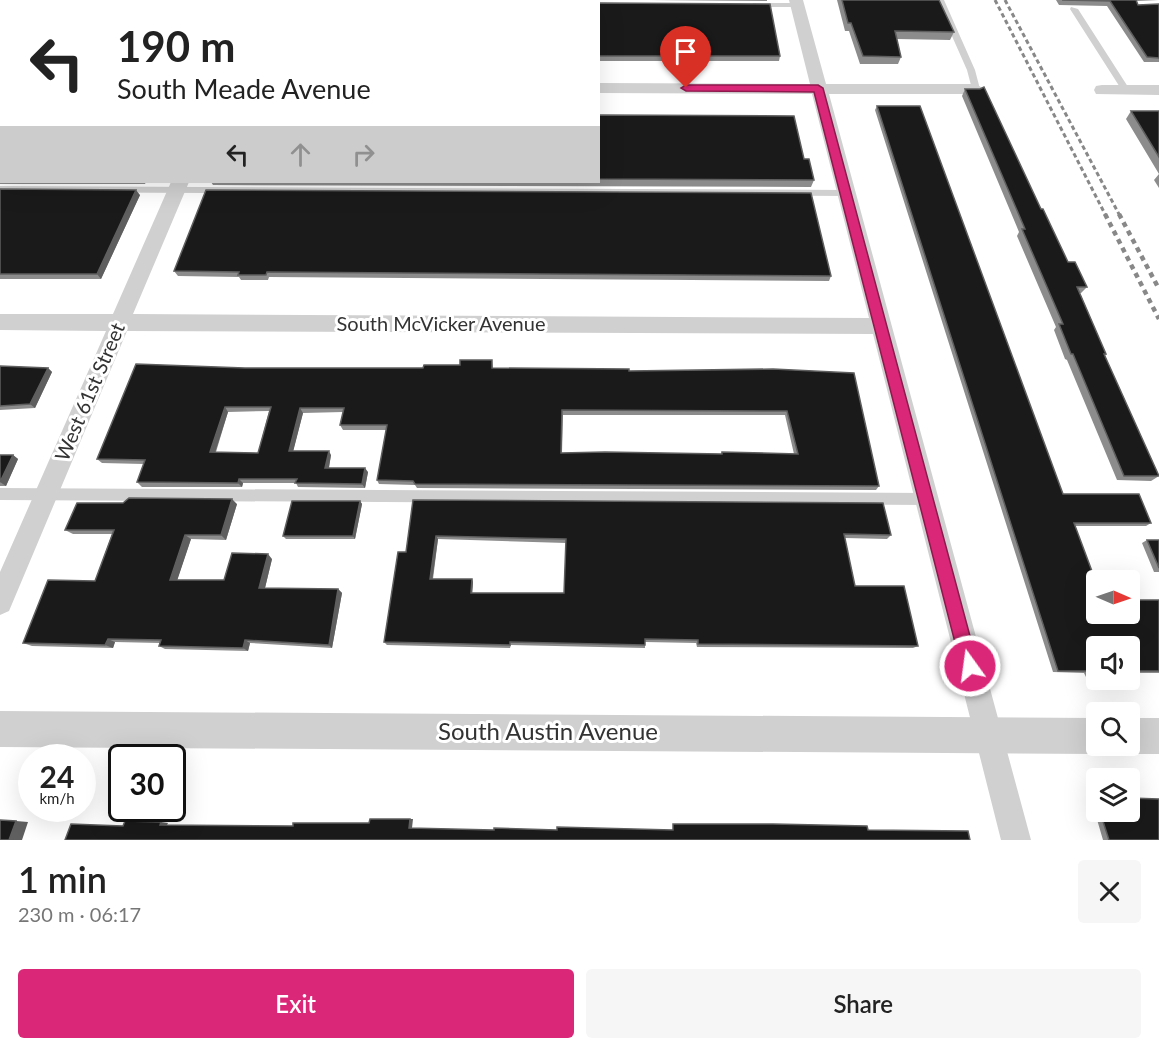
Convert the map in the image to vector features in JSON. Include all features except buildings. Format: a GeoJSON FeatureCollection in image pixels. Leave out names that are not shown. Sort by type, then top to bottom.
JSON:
{"type":"FeatureCollection","features":[{"type":"Feature","properties":{"kind":"street"},"geometry":{"type":"LineString","coordinates":[[797,2],[1016,840]]}},
{"type":"Feature","properties":{"kind":"street"},"geometry":{"type":"LineString","coordinates":[[600,88],[976,89]]}},
{"type":"Feature","properties":{"kind":"street"},"geometry":{"type":"LineString","coordinates":[[1102,90],[1159,90]]}},
{"type":"Feature","properties":{"kind":"street","name":"West 61st Street"},"geometry":{"type":"LineString","coordinates":[[0,602],[178,186]]}},
{"type":"Feature","properties":{"kind":"street","name":"South McVicker Avenue"},"geometry":{"type":"LineString","coordinates":[[0,322],[882,326]]}},
{"type":"Feature","properties":{"kind":"street","name":"South Austin Avenue"},"geometry":{"type":"LineString","coordinates":[[0,729],[1086,736]]}},
{"type":"Feature","properties":{"kind":"street"},"geometry":{"type":"LineString","coordinates":[[1140,736],[1159,736]]}},
{"type":"Feature","properties":{"kind":"lane"},"geometry":{"type":"LineString","coordinates":[[940,0],[971,70],[976,89]]}},
{"type":"Feature","properties":{"kind":"lane"},"geometry":{"type":"LineString","coordinates":[[751,5],[797,2]]}},
{"type":"Feature","properties":{"kind":"lane"},"geometry":{"type":"LineString","coordinates":[[1074,9],[1126,90]]}},
{"type":"Feature","properties":{"kind":"lane"},"geometry":{"type":"LineString","coordinates":[[0,189],[178,186],[846,192]]}},
{"type":"Feature","properties":{"kind":"lane"},"geometry":{"type":"LineString","coordinates":[[0,494],[927,499]]}},
{"type":"Feature","properties":{"kind":"railway"},"geometry":{"type":"LineString","coordinates":[[995,0],[1106,216]]}},
{"type":"Feature","properties":{"kind":"railway"},"geometry":{"type":"LineString","coordinates":[[1005,0],[1120,216]]}},
{"type":"Feature","properties":{"kind":"railway"},"geometry":{"type":"LineString","coordinates":[[1105,214],[1159,319]]}},
{"type":"Feature","properties":{"kind":"railway"},"geometry":{"type":"LineString","coordinates":[[1119,214],[1159,289]]}},
{"type":"Feature","properties":{"kind":"route"},"geometry":{"type":"LineString","coordinates":[[686,88],[818,88],[970,666]]}}]}
